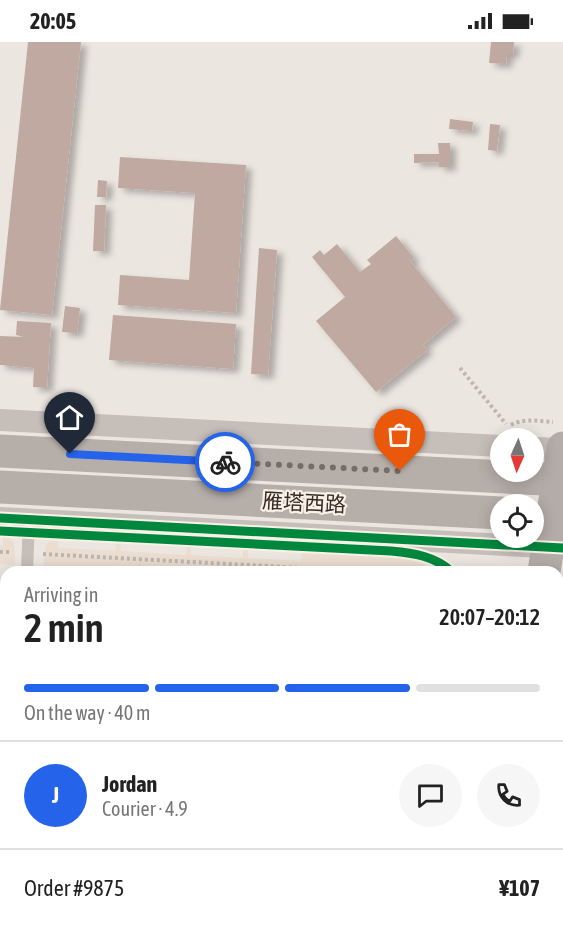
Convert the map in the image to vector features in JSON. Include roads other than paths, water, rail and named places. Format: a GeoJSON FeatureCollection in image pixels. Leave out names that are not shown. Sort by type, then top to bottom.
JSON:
{"type":"FeatureCollection","features":[{"type":"Feature","properties":{"kind":"main road","name":"雁塔西路"},"geometry":{"type":"LineString","coordinates":[[0,451],[562,461]]}},
{"type":"Feature","properties":{"kind":"main road"},"geometry":{"type":"LineString","coordinates":[[551,536],[562,461]]}},
{"type":"Feature","properties":{"kind":"main road","name":"雁塔西路"},"geometry":{"type":"LineString","coordinates":[[0,487],[490,512]]}},
{"type":"Feature","properties":{"kind":"street"},"geometry":{"type":"LineString","coordinates":[[0,420],[490,436]]}},
{"type":"Feature","properties":{"kind":"street"},"geometry":{"type":"LineString","coordinates":[[544,453],[562,461]]}},
{"type":"Feature","properties":{"kind":"street"},"geometry":{"type":"LineString","coordinates":[[0,518],[551,536]]}},
{"type":"Feature","properties":{"kind":"lane"},"geometry":{"type":"LineString","coordinates":[[27,566],[29,520]]}}]}
